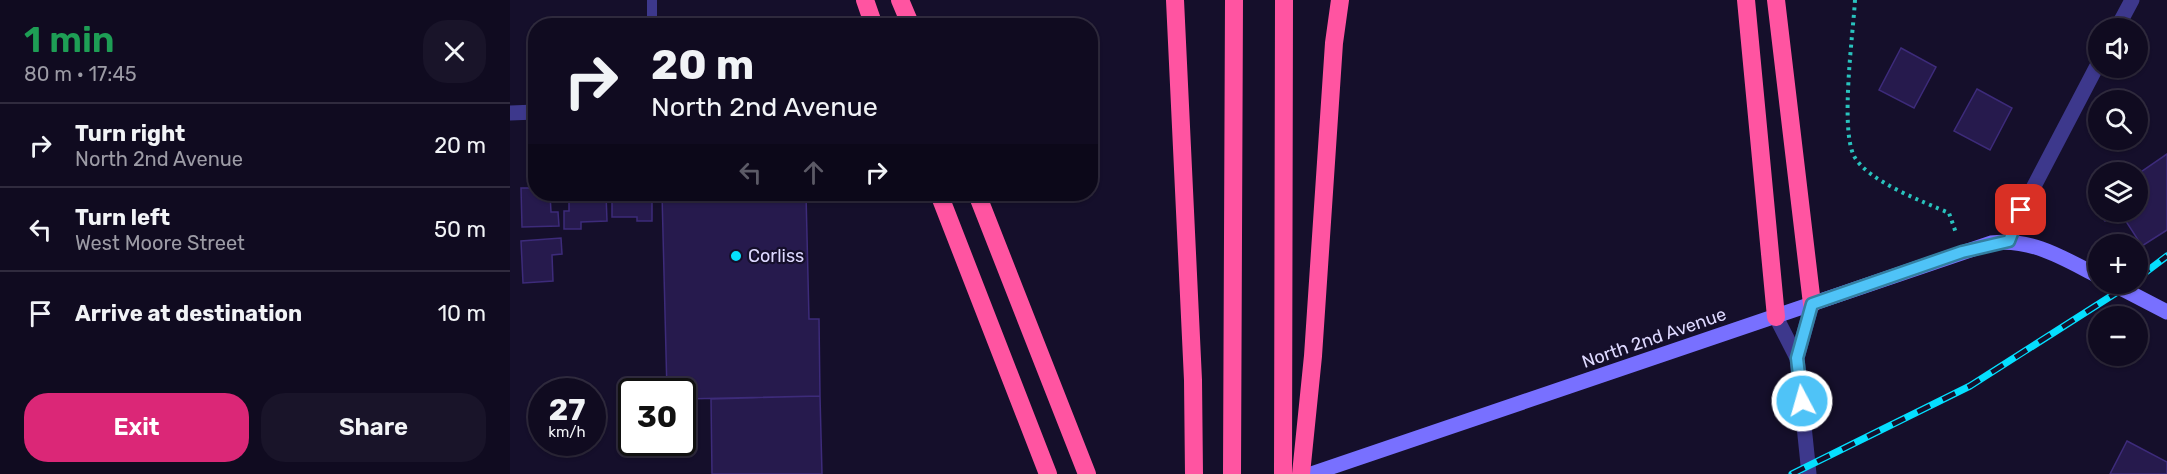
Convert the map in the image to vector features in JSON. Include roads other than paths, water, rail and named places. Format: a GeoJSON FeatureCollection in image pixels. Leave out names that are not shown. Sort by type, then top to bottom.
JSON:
{"type":"FeatureCollection","features":[{"type":"Feature","properties":{"kind":"highway"},"geometry":{"type":"LineString","coordinates":[[865,0],[871,18]]}},
{"type":"Feature","properties":{"kind":"highway"},"geometry":{"type":"LineString","coordinates":[[900,0],[907,18]]}},
{"type":"Feature","properties":{"kind":"highway"},"geometry":{"type":"LineString","coordinates":[[1175,0],[1193,380],[1194,474]]}},
{"type":"Feature","properties":{"kind":"highway"},"geometry":{"type":"LineString","coordinates":[[1232,474],[1233,0]]}},
{"type":"Feature","properties":{"kind":"highway"},"geometry":{"type":"LineString","coordinates":[[1284,0],[1284,474]]}},
{"type":"Feature","properties":{"kind":"highway"},"geometry":{"type":"LineString","coordinates":[[1301,474],[1313,356],[1334,43],[1340,0]]}},
{"type":"Feature","properties":{"kind":"highway"},"geometry":{"type":"LineString","coordinates":[[1746,0],[1776,317]]}},
{"type":"Feature","properties":{"kind":"highway"},"geometry":{"type":"LineString","coordinates":[[1776,0],[1812,304]]}},
{"type":"Feature","properties":{"kind":"highway"},"geometry":{"type":"LineString","coordinates":[[942,201],[1048,474]]}},
{"type":"Feature","properties":{"kind":"highway"},"geometry":{"type":"LineString","coordinates":[[979,201],[1087,474]]}},
{"type":"Feature","properties":{"kind":"main road","name":"North 2nd Avenue"},"geometry":{"type":"LineString","coordinates":[[1311,474],[1962,252],[2009,241]]}},
{"type":"Feature","properties":{"kind":"main road"},"geometry":{"type":"LineString","coordinates":[[2009,241],[2032,244],[2088,271]]}},
{"type":"Feature","properties":{"kind":"main road"},"geometry":{"type":"LineString","coordinates":[[2132,294],[2167,312]]}},
{"type":"Feature","properties":{"kind":"street"},"geometry":{"type":"LineString","coordinates":[[2122,18],[2132,0]]}},
{"type":"Feature","properties":{"kind":"street"},"geometry":{"type":"LineString","coordinates":[[2009,241],[2021,210],[2091,78]]}},
{"type":"Feature","properties":{"kind":"street"},"geometry":{"type":"LineString","coordinates":[[510,113],[528,112]]}},
{"type":"Feature","properties":{"kind":"street"},"geometry":{"type":"LineString","coordinates":[[1797,358],[1812,304]]}},
{"type":"Feature","properties":{"kind":"street"},"geometry":{"type":"LineString","coordinates":[[1776,317],[1797,358],[1809,474]]}},
{"type":"Feature","properties":{"kind":"lane"},"geometry":{"type":"LineString","coordinates":[[652,0],[652,18]]}},
{"type":"Feature","properties":{"kind":"railway"},"geometry":{"type":"LineString","coordinates":[[2148,270],[2167,256]]}},
{"type":"Feature","properties":{"kind":"railway"},"geometry":{"type":"LineString","coordinates":[[1792,474],[1970,386],[2114,294]]}},
{"type":"Feature","properties":{"kind":"place","name":"Corliss"},"geometry":{"type":"Point","coordinates":[736,256]}}]}
